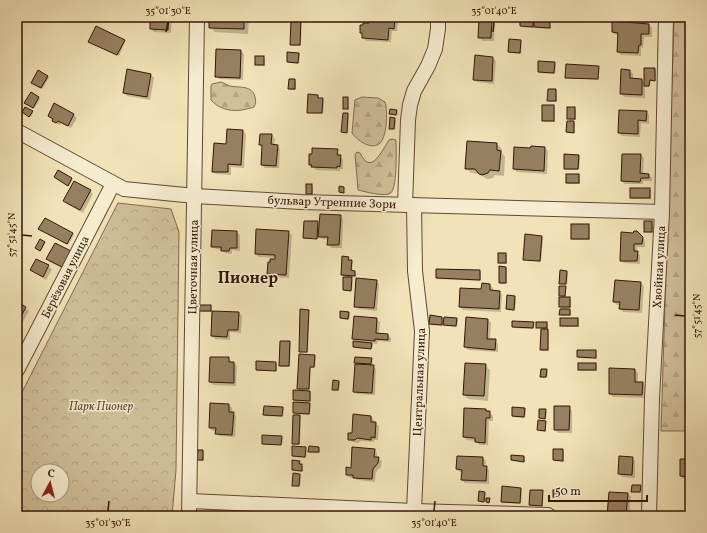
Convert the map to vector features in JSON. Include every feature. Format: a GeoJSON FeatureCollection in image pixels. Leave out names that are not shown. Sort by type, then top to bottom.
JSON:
{"type":"FeatureCollection","features":[{"type":"Feature","properties":{"kind":"street","name":"Цветочная улица"},"geometry":{"type":"LineString","coordinates":[[189,516],[197,17]]}},
{"type":"Feature","properties":{"kind":"street","name":"Центральная улица"},"geometry":{"type":"LineString","coordinates":[[414,511],[422,331],[409,205],[410,105],[414,91],[428,66],[435,49],[438,17]]}},
{"type":"Feature","properties":{"kind":"street","name":"Хвойная улица"},"geometry":{"type":"LineString","coordinates":[[649,516],[652,398],[662,212],[666,17]]}},
{"type":"Feature","properties":{"kind":"street","name":"бульвар Утренние Зори"},"geometry":{"type":"LineString","coordinates":[[17,131],[124,189],[195,196],[301,202],[662,212]]}},
{"type":"Feature","properties":{"kind":"street","name":"Берёзовая улица"},"geometry":{"type":"LineString","coordinates":[[17,370],[113,184]]}},
{"type":"Feature","properties":{"kind":"street"},"geometry":{"type":"LineString","coordinates":[[190,501],[414,511],[548,515]]}},
{"type":"Feature","properties":{"kind":"green space"},"geometry":{"type":"Polygon","coordinates":[[[674,17],[690,17],[690,431],[661,431],[674,17]]]}},
{"type":"Feature","properties":{"kind":"green space"},"geometry":{"type":"Polygon","coordinates":[[[221,82],[230,86],[251,90],[255,98],[254,107],[243,110],[231,110],[216,104],[211,100],[211,86],[212,84],[221,82]]]}},
{"type":"Feature","properties":{"kind":"green space"},"geometry":{"type":"Polygon","coordinates":[[[362,97],[378,98],[385,102],[387,117],[384,136],[382,141],[375,146],[364,143],[357,139],[352,133],[355,100],[362,97]]]}},
{"type":"Feature","properties":{"kind":"green space"},"geometry":{"type":"Polygon","coordinates":[[[389,140],[396,140],[396,161],[394,186],[392,191],[389,194],[374,194],[358,190],[355,154],[357,152],[360,153],[364,160],[372,162],[376,160],[389,140]]]}},
{"type":"Feature","properties":{"kind":"green space","name":"Парк Пионер"},"geometry":{"type":"Polygon","coordinates":[[[118,203],[171,209],[179,232],[176,470],[172,516],[17,516],[17,402],[118,203]]]}},
{"type":"Feature","properties":{"kind":"building"},"geometry":{"type":"Polygon","coordinates":[[[73,17],[83,17],[80,21],[73,17]]]}},
{"type":"Feature","properties":{"kind":"building"},"geometry":{"type":"Polygon","coordinates":[[[150,17],[169,17],[168,30],[150,29],[150,17]]]}},
{"type":"Feature","properties":{"kind":"building"},"geometry":{"type":"Polygon","coordinates":[[[209,17],[244,17],[244,29],[209,28],[209,17]]]}},
{"type":"Feature","properties":{"kind":"building"},"geometry":{"type":"Polygon","coordinates":[[[279,17],[301,17],[300,45],[290,45],[291,20],[279,20],[279,17]]]}},
{"type":"Feature","properties":{"kind":"building"},"geometry":{"type":"Polygon","coordinates":[[[370,17],[395,18],[394,29],[389,28],[388,40],[362,38],[362,33],[360,33],[360,25],[363,25],[363,23],[369,23],[370,17]]]}},
{"type":"Feature","properties":{"kind":"building"},"geometry":{"type":"Polygon","coordinates":[[[520,17],[533,17],[533,27],[520,26],[520,17]]]}},
{"type":"Feature","properties":{"kind":"building"},"geometry":{"type":"Polygon","coordinates":[[[534,17],[550,17],[550,28],[534,27],[534,17]]]}},
{"type":"Feature","properties":{"kind":"building"},"geometry":{"type":"Polygon","coordinates":[[[479,19],[492,19],[491,38],[478,38],[479,19]]]}},
{"type":"Feature","properties":{"kind":"building"},"geometry":{"type":"Polygon","coordinates":[[[612,21],[649,24],[649,34],[641,34],[641,45],[639,45],[638,53],[617,52],[618,33],[612,32],[612,21]]]}},
{"type":"Feature","properties":{"kind":"building"},"geometry":{"type":"Polygon","coordinates":[[[96,26],[125,40],[117,55],[88,42],[96,26]]]}},
{"type":"Feature","properties":{"kind":"building"},"geometry":{"type":"Polygon","coordinates":[[[509,39],[521,40],[520,53],[508,52],[509,39]]]}},
{"type":"Feature","properties":{"kind":"building"},"geometry":{"type":"Polygon","coordinates":[[[216,49],[241,50],[240,78],[215,77],[216,49]]]}},
{"type":"Feature","properties":{"kind":"building"},"geometry":{"type":"Polygon","coordinates":[[[287,52],[299,53],[298,63],[287,62],[287,52]]]}},
{"type":"Feature","properties":{"kind":"building"},"geometry":{"type":"Polygon","coordinates":[[[475,55],[493,57],[492,81],[473,80],[475,55]]]}},
{"type":"Feature","properties":{"kind":"building"},"geometry":{"type":"Polygon","coordinates":[[[255,56],[264,56],[264,65],[255,65],[255,56]]]}},
{"type":"Feature","properties":{"kind":"building"},"geometry":{"type":"Polygon","coordinates":[[[538,61],[555,62],[554,73],[538,72],[538,61]]]}},
{"type":"Feature","properties":{"kind":"building"},"geometry":{"type":"Polygon","coordinates":[[[566,64],[599,66],[598,79],[565,78],[566,64]]]}},
{"type":"Feature","properties":{"kind":"building"},"geometry":{"type":"Polygon","coordinates":[[[644,68],[655,68],[655,81],[650,80],[649,86],[644,86],[644,68]]]}},
{"type":"Feature","properties":{"kind":"building"},"geometry":{"type":"Polygon","coordinates":[[[127,69],[151,74],[147,97],[123,93],[127,69]]]}},
{"type":"Feature","properties":{"kind":"building"},"geometry":{"type":"Polygon","coordinates":[[[621,69],[630,70],[630,78],[642,79],[642,95],[620,94],[621,69]]]}},
{"type":"Feature","properties":{"kind":"building"},"geometry":{"type":"Polygon","coordinates":[[[38,70],[48,76],[41,88],[31,83],[38,70]]]}},
{"type":"Feature","properties":{"kind":"building"},"geometry":{"type":"Polygon","coordinates":[[[289,79],[295,79],[295,89],[288,89],[289,79]]]}},
{"type":"Feature","properties":{"kind":"building"},"geometry":{"type":"Polygon","coordinates":[[[548,89],[556,89],[556,101],[547,101],[548,89]]]}},
{"type":"Feature","properties":{"kind":"building"},"geometry":{"type":"Polygon","coordinates":[[[31,92],[39,97],[33,108],[24,103],[31,92]]]}},
{"type":"Feature","properties":{"kind":"building"},"geometry":{"type":"Polygon","coordinates":[[[308,94],[318,95],[318,98],[323,98],[322,113],[307,113],[308,94]]]}},
{"type":"Feature","properties":{"kind":"building"},"geometry":{"type":"Polygon","coordinates":[[[343,97],[348,97],[348,109],[343,109],[343,97]]]}},
{"type":"Feature","properties":{"kind":"building"},"geometry":{"type":"Polygon","coordinates":[[[54,103],[74,114],[68,126],[58,121],[56,123],[52,121],[53,119],[48,116],[54,103]]]}},
{"type":"Feature","properties":{"kind":"building"},"geometry":{"type":"Polygon","coordinates":[[[542,105],[554,105],[554,121],[542,121],[542,105]]]}},
{"type":"Feature","properties":{"kind":"building"},"geometry":{"type":"Polygon","coordinates":[[[25,107],[33,111],[29,117],[22,112],[25,107]]]}},
{"type":"Feature","properties":{"kind":"building"},"geometry":{"type":"Polygon","coordinates":[[[567,107],[575,107],[575,119],[567,119],[567,107]]]}},
{"type":"Feature","properties":{"kind":"building"},"geometry":{"type":"Polygon","coordinates":[[[390,109],[397,110],[396,115],[389,114],[390,109]]]}},
{"type":"Feature","properties":{"kind":"building"},"geometry":{"type":"Polygon","coordinates":[[[619,110],[647,111],[646,121],[638,120],[638,134],[618,133],[619,110]]]}},
{"type":"Feature","properties":{"kind":"building"},"geometry":{"type":"Polygon","coordinates":[[[343,113],[348,113],[347,133],[341,132],[343,113]]]}},
{"type":"Feature","properties":{"kind":"building"},"geometry":{"type":"Polygon","coordinates":[[[390,117],[395,118],[394,129],[389,129],[390,117]]]}},
{"type":"Feature","properties":{"kind":"building"},"geometry":{"type":"Polygon","coordinates":[[[567,121],[574,121],[574,133],[566,132],[567,121]]]}},
{"type":"Feature","properties":{"kind":"building"},"geometry":{"type":"Polygon","coordinates":[[[227,129],[243,130],[241,165],[228,164],[228,172],[212,172],[214,143],[226,144],[227,129]]]}},
{"type":"Feature","properties":{"kind":"building"},"geometry":{"type":"Polygon","coordinates":[[[260,134],[272,134],[271,144],[278,145],[276,166],[261,165],[262,145],[259,145],[260,134]]]}},
{"type":"Feature","properties":{"kind":"building"},"geometry":{"type":"Polygon","coordinates":[[[467,141],[497,143],[497,150],[501,151],[499,171],[490,170],[488,173],[482,175],[475,169],[465,169],[467,141]]]}},
{"type":"Feature","properties":{"kind":"building"},"geometry":{"type":"Polygon","coordinates":[[[531,146],[545,147],[544,171],[513,169],[514,147],[530,148],[531,146]]]}},
{"type":"Feature","properties":{"kind":"building"},"geometry":{"type":"Polygon","coordinates":[[[312,148],[338,149],[337,155],[341,155],[340,167],[311,167],[312,165],[309,165],[309,154],[312,154],[312,148]]]}},
{"type":"Feature","properties":{"kind":"building"},"geometry":{"type":"Polygon","coordinates":[[[564,154],[579,155],[578,169],[564,169],[564,154]]]}},
{"type":"Feature","properties":{"kind":"building"},"geometry":{"type":"Polygon","coordinates":[[[622,154],[641,154],[640,173],[649,174],[649,178],[641,178],[640,182],[621,181],[622,154]]]}},
{"type":"Feature","properties":{"kind":"building"},"geometry":{"type":"Polygon","coordinates":[[[58,170],[72,178],[68,186],[54,177],[58,170]]]}},
{"type":"Feature","properties":{"kind":"building"},"geometry":{"type":"Polygon","coordinates":[[[566,174],[579,174],[579,183],[566,183],[566,174]]]}},
{"type":"Feature","properties":{"kind":"building"},"geometry":{"type":"Polygon","coordinates":[[[74,181],[91,190],[80,210],[63,201],[74,181]]]}},
{"type":"Feature","properties":{"kind":"building"},"geometry":{"type":"Polygon","coordinates":[[[306,184],[312,184],[312,194],[306,194],[306,184]]]}},
{"type":"Feature","properties":{"kind":"building"},"geometry":{"type":"Polygon","coordinates":[[[339,186],[344,187],[344,193],[339,192],[339,186]]]}},
{"type":"Feature","properties":{"kind":"building"},"geometry":{"type":"Polygon","coordinates":[[[630,188],[650,188],[650,198],[630,198],[630,188]]]}},
{"type":"Feature","properties":{"kind":"building"},"geometry":{"type":"Polygon","coordinates":[[[320,214],[341,215],[339,245],[327,245],[328,237],[318,237],[320,214]]]}},
{"type":"Feature","properties":{"kind":"building"},"geometry":{"type":"Polygon","coordinates":[[[45,218],[73,233],[67,244],[38,229],[45,218]]]}},
{"type":"Feature","properties":{"kind":"building"},"geometry":{"type":"Polygon","coordinates":[[[304,221],[318,221],[317,239],[303,238],[304,221]]]}},
{"type":"Feature","properties":{"kind":"building"},"geometry":{"type":"Polygon","coordinates":[[[644,221],[652,221],[652,232],[644,232],[644,221]]]}},
{"type":"Feature","properties":{"kind":"building"},"geometry":{"type":"Polygon","coordinates":[[[571,224],[589,224],[589,239],[571,239],[571,224]]]}},
{"type":"Feature","properties":{"kind":"building"},"geometry":{"type":"Polygon","coordinates":[[[256,229],[289,231],[286,275],[267,274],[268,262],[270,262],[270,259],[275,259],[275,255],[255,254],[256,229]]]}},
{"type":"Feature","properties":{"kind":"building"},"geometry":{"type":"Polygon","coordinates":[[[212,230],[237,231],[237,248],[230,248],[229,251],[221,251],[221,247],[211,247],[212,230]]]}},
{"type":"Feature","properties":{"kind":"building"},"geometry":{"type":"Polygon","coordinates":[[[634,231],[637,231],[643,237],[642,244],[634,244],[634,251],[638,251],[637,261],[620,261],[621,232],[633,233],[634,231]]]}},
{"type":"Feature","properties":{"kind":"building"},"geometry":{"type":"Polygon","coordinates":[[[525,234],[542,236],[540,261],[523,260],[525,234]]]}},
{"type":"Feature","properties":{"kind":"building"},"geometry":{"type":"Polygon","coordinates":[[[40,239],[45,242],[40,251],[35,248],[40,239]]]}},
{"type":"Feature","properties":{"kind":"building"},"geometry":{"type":"Polygon","coordinates":[[[55,243],[71,251],[62,267],[46,259],[55,243]]]}},
{"type":"Feature","properties":{"kind":"building"},"geometry":{"type":"Polygon","coordinates":[[[498,253],[506,253],[506,263],[498,263],[498,253]]]}},
{"type":"Feature","properties":{"kind":"building"},"geometry":{"type":"Polygon","coordinates":[[[342,256],[349,257],[348,260],[352,260],[351,270],[355,271],[355,276],[341,275],[342,256]]]}},
{"type":"Feature","properties":{"kind":"building"},"geometry":{"type":"Polygon","coordinates":[[[36,259],[49,265],[43,277],[30,270],[36,259]]]}},
{"type":"Feature","properties":{"kind":"building"},"geometry":{"type":"Polygon","coordinates":[[[499,266],[506,267],[506,283],[499,283],[499,266]]]}},
{"type":"Feature","properties":{"kind":"building"},"geometry":{"type":"Polygon","coordinates":[[[436,269],[480,270],[480,280],[436,278],[436,269]]]}},
{"type":"Feature","properties":{"kind":"building"},"geometry":{"type":"Polygon","coordinates":[[[560,270],[567,271],[566,284],[559,284],[560,270]]]}},
{"type":"Feature","properties":{"kind":"building"},"geometry":{"type":"Polygon","coordinates":[[[343,277],[352,277],[351,291],[343,290],[343,277]]]}},
{"type":"Feature","properties":{"kind":"building"},"geometry":{"type":"Polygon","coordinates":[[[356,278],[377,280],[374,308],[354,307],[356,278]]]}},
{"type":"Feature","properties":{"kind":"building"},"geometry":{"type":"Polygon","coordinates":[[[615,280],[641,282],[639,310],[619,309],[620,302],[613,302],[615,280]]]}},
{"type":"Feature","properties":{"kind":"building"},"geometry":{"type":"Polygon","coordinates":[[[482,283],[490,284],[490,290],[500,291],[499,309],[459,307],[460,288],[481,289],[482,283]]]}},
{"type":"Feature","properties":{"kind":"building"},"geometry":{"type":"Polygon","coordinates":[[[559,286],[566,286],[565,296],[559,296],[559,286]]]}},
{"type":"Feature","properties":{"kind":"building"},"geometry":{"type":"Polygon","coordinates":[[[507,295],[515,296],[514,310],[506,309],[507,295]]]}},
{"type":"Feature","properties":{"kind":"building"},"geometry":{"type":"Polygon","coordinates":[[[559,297],[570,297],[570,307],[559,307],[559,297]]]}},
{"type":"Feature","properties":{"kind":"building"},"geometry":{"type":"Polygon","coordinates":[[[17,302],[26,307],[17,324],[17,302]]]}},
{"type":"Feature","properties":{"kind":"building"},"geometry":{"type":"Polygon","coordinates":[[[198,305],[211,305],[211,311],[198,311],[198,305]]]}},
{"type":"Feature","properties":{"kind":"building"},"geometry":{"type":"Polygon","coordinates":[[[300,309],[309,310],[307,352],[299,352],[300,309]]]}},
{"type":"Feature","properties":{"kind":"building"},"geometry":{"type":"Polygon","coordinates":[[[560,309],[570,309],[570,315],[559,315],[560,309]]]}},
{"type":"Feature","properties":{"kind":"building"},"geometry":{"type":"Polygon","coordinates":[[[212,311],[239,312],[238,330],[228,330],[227,337],[211,336],[212,311]]]}},
{"type":"Feature","properties":{"kind":"building"},"geometry":{"type":"Polygon","coordinates":[[[340,311],[349,312],[348,319],[340,318],[340,311]]]}},
{"type":"Feature","properties":{"kind":"building"},"geometry":{"type":"Polygon","coordinates":[[[430,315],[442,317],[442,325],[429,324],[430,315]]]}},
{"type":"Feature","properties":{"kind":"building"},"geometry":{"type":"Polygon","coordinates":[[[354,316],[377,318],[376,333],[388,334],[388,340],[375,339],[375,341],[352,339],[354,316]]]}},
{"type":"Feature","properties":{"kind":"building"},"geometry":{"type":"Polygon","coordinates":[[[444,317],[457,318],[456,326],[443,325],[444,317]]]}},
{"type":"Feature","properties":{"kind":"building"},"geometry":{"type":"Polygon","coordinates":[[[466,317],[488,319],[487,339],[496,339],[495,350],[464,347],[466,317]]]}},
{"type":"Feature","properties":{"kind":"building"},"geometry":{"type":"Polygon","coordinates":[[[560,318],[578,318],[578,326],[560,326],[560,318]]]}},
{"type":"Feature","properties":{"kind":"building"},"geometry":{"type":"Polygon","coordinates":[[[512,321],[534,322],[533,328],[512,327],[512,321]]]}},
{"type":"Feature","properties":{"kind":"building"},"geometry":{"type":"Polygon","coordinates":[[[536,322],[547,322],[547,328],[536,328],[536,322]]]}},
{"type":"Feature","properties":{"kind":"building"},"geometry":{"type":"Polygon","coordinates":[[[541,329],[548,329],[548,350],[540,350],[541,329]]]}},
{"type":"Feature","properties":{"kind":"building"},"geometry":{"type":"Polygon","coordinates":[[[280,341],[290,341],[289,366],[279,366],[280,341]]]}},
{"type":"Feature","properties":{"kind":"building"},"geometry":{"type":"Polygon","coordinates":[[[353,341],[372,343],[371,349],[353,347],[353,341]]]}},
{"type":"Feature","properties":{"kind":"building"},"geometry":{"type":"Polygon","coordinates":[[[577,350],[596,350],[596,358],[577,357],[577,350]]]}},
{"type":"Feature","properties":{"kind":"building"},"geometry":{"type":"Polygon","coordinates":[[[299,354],[315,355],[314,367],[310,367],[309,389],[297,389],[299,354]]]}},
{"type":"Feature","properties":{"kind":"building"},"geometry":{"type":"Polygon","coordinates":[[[210,357],[229,357],[229,362],[234,362],[234,383],[209,382],[210,357]]]}},
{"type":"Feature","properties":{"kind":"building"},"geometry":{"type":"Polygon","coordinates":[[[355,357],[372,358],[371,364],[354,363],[355,357]]]}},
{"type":"Feature","properties":{"kind":"building"},"geometry":{"type":"Polygon","coordinates":[[[256,361],[276,362],[276,371],[256,370],[256,361]]]}},
{"type":"Feature","properties":{"kind":"building"},"geometry":{"type":"Polygon","coordinates":[[[465,363],[486,364],[484,396],[463,395],[465,363]]]}},
{"type":"Feature","properties":{"kind":"building"},"geometry":{"type":"Polygon","coordinates":[[[578,363],[596,363],[596,370],[578,370],[578,363]]]}},
{"type":"Feature","properties":{"kind":"building"},"geometry":{"type":"Polygon","coordinates":[[[355,364],[374,365],[372,393],[353,392],[355,364]]]}},
{"type":"Feature","properties":{"kind":"building"},"geometry":{"type":"Polygon","coordinates":[[[609,368],[635,369],[635,382],[643,382],[642,395],[609,394],[609,368]]]}},
{"type":"Feature","properties":{"kind":"building"},"geometry":{"type":"Polygon","coordinates":[[[541,369],[547,369],[546,377],[540,377],[541,369]]]}},
{"type":"Feature","properties":{"kind":"building"},"geometry":{"type":"Polygon","coordinates":[[[333,380],[339,381],[338,390],[332,390],[333,380]]]}},
{"type":"Feature","properties":{"kind":"building"},"geometry":{"type":"Polygon","coordinates":[[[293,390],[310,391],[310,401],[293,400],[293,390]]]}},
{"type":"Feature","properties":{"kind":"building"},"geometry":{"type":"Polygon","coordinates":[[[293,402],[310,403],[309,414],[293,413],[293,402]]]}},
{"type":"Feature","properties":{"kind":"building"},"geometry":{"type":"Polygon","coordinates":[[[210,403],[229,404],[229,412],[234,412],[232,435],[215,434],[216,428],[209,428],[210,403]]]}},
{"type":"Feature","properties":{"kind":"building"},"geometry":{"type":"Polygon","coordinates":[[[264,406],[283,407],[282,416],[263,415],[264,406]]]}},
{"type":"Feature","properties":{"kind":"building"},"geometry":{"type":"Polygon","coordinates":[[[554,406],[570,406],[569,430],[554,430],[554,406]]]}},
{"type":"Feature","properties":{"kind":"building"},"geometry":{"type":"Polygon","coordinates":[[[512,407],[525,408],[524,417],[512,416],[512,407]]]}},
{"type":"Feature","properties":{"kind":"building"},"geometry":{"type":"Polygon","coordinates":[[[464,408],[486,409],[486,411],[490,411],[490,418],[486,418],[485,443],[475,442],[475,438],[463,437],[464,408]]]}},
{"type":"Feature","properties":{"kind":"building"},"geometry":{"type":"Polygon","coordinates":[[[539,409],[546,409],[545,419],[539,418],[539,409]]]}},
{"type":"Feature","properties":{"kind":"building"},"geometry":{"type":"Polygon","coordinates":[[[353,414],[371,416],[371,422],[376,422],[375,438],[371,437],[371,440],[357,438],[355,440],[348,440],[348,433],[352,433],[353,414]]]}},
{"type":"Feature","properties":{"kind":"building"},"geometry":{"type":"Polygon","coordinates":[[[293,415],[300,415],[299,444],[292,444],[293,415]]]}},
{"type":"Feature","properties":{"kind":"building"},"geometry":{"type":"Polygon","coordinates":[[[538,420],[546,421],[545,431],[537,430],[538,420]]]}},
{"type":"Feature","properties":{"kind":"building"},"geometry":{"type":"Polygon","coordinates":[[[262,435],[282,436],[281,445],[262,444],[262,435]]]}},
{"type":"Feature","properties":{"kind":"building"},"geometry":{"type":"Polygon","coordinates":[[[292,446],[306,447],[305,457],[292,456],[292,446]]]}},
{"type":"Feature","properties":{"kind":"building"},"geometry":{"type":"Polygon","coordinates":[[[309,446],[319,447],[319,452],[308,452],[309,446]]]}},
{"type":"Feature","properties":{"kind":"building"},"geometry":{"type":"Polygon","coordinates":[[[352,447],[375,449],[374,457],[379,457],[378,463],[373,469],[372,479],[353,478],[353,475],[346,475],[346,467],[351,468],[352,447]]]}},
{"type":"Feature","properties":{"kind":"building"},"geometry":{"type":"Polygon","coordinates":[[[553,449],[563,449],[563,461],[553,460],[553,449]]]}},
{"type":"Feature","properties":{"kind":"building"},"geometry":{"type":"Polygon","coordinates":[[[198,450],[203,450],[203,460],[197,460],[198,450]]]}},
{"type":"Feature","properties":{"kind":"building"},"geometry":{"type":"Polygon","coordinates":[[[511,455],[524,456],[524,462],[511,460],[511,455]]]}},
{"type":"Feature","properties":{"kind":"building"},"geometry":{"type":"Polygon","coordinates":[[[457,456],[483,457],[483,466],[487,466],[486,481],[461,480],[462,470],[456,469],[457,456]]]}},
{"type":"Feature","properties":{"kind":"building"},"geometry":{"type":"Polygon","coordinates":[[[619,456],[633,457],[632,475],[618,474],[619,456]]]}},
{"type":"Feature","properties":{"kind":"building"},"geometry":{"type":"Polygon","coordinates":[[[680,459],[690,459],[690,477],[680,476],[680,459]]]}},
{"type":"Feature","properties":{"kind":"building"},"geometry":{"type":"Polygon","coordinates":[[[292,460],[300,461],[299,464],[302,464],[302,471],[292,470],[292,460]]]}},
{"type":"Feature","properties":{"kind":"building"},"geometry":{"type":"Polygon","coordinates":[[[293,473],[300,474],[299,486],[292,486],[293,473]]]}},
{"type":"Feature","properties":{"kind":"building"},"geometry":{"type":"Polygon","coordinates":[[[632,485],[641,485],[640,492],[631,492],[632,485]]]}},
{"type":"Feature","properties":{"kind":"building"},"geometry":{"type":"Polygon","coordinates":[[[502,486],[521,488],[520,503],[501,502],[502,486]]]}},
{"type":"Feature","properties":{"kind":"building"},"geometry":{"type":"Polygon","coordinates":[[[530,490],[543,490],[542,506],[529,505],[530,490]]]}},
{"type":"Feature","properties":{"kind":"building"},"geometry":{"type":"Polygon","coordinates":[[[553,490],[559,490],[559,497],[553,497],[553,490]]]}},
{"type":"Feature","properties":{"kind":"building"},"geometry":{"type":"Polygon","coordinates":[[[479,491],[485,492],[484,502],[478,501],[479,491]]]}},
{"type":"Feature","properties":{"kind":"building"},"geometry":{"type":"Polygon","coordinates":[[[609,492],[628,493],[626,516],[607,516],[609,492]]]}},
{"type":"Feature","properties":{"kind":"building"},"geometry":{"type":"Polygon","coordinates":[[[486,498],[490,498],[489,503],[486,502],[486,498]]]}},
{"type":"Feature","properties":{"kind":"district","name":"Пионер"},"geometry":{"type":"Point","coordinates":[248,277]}}]}
